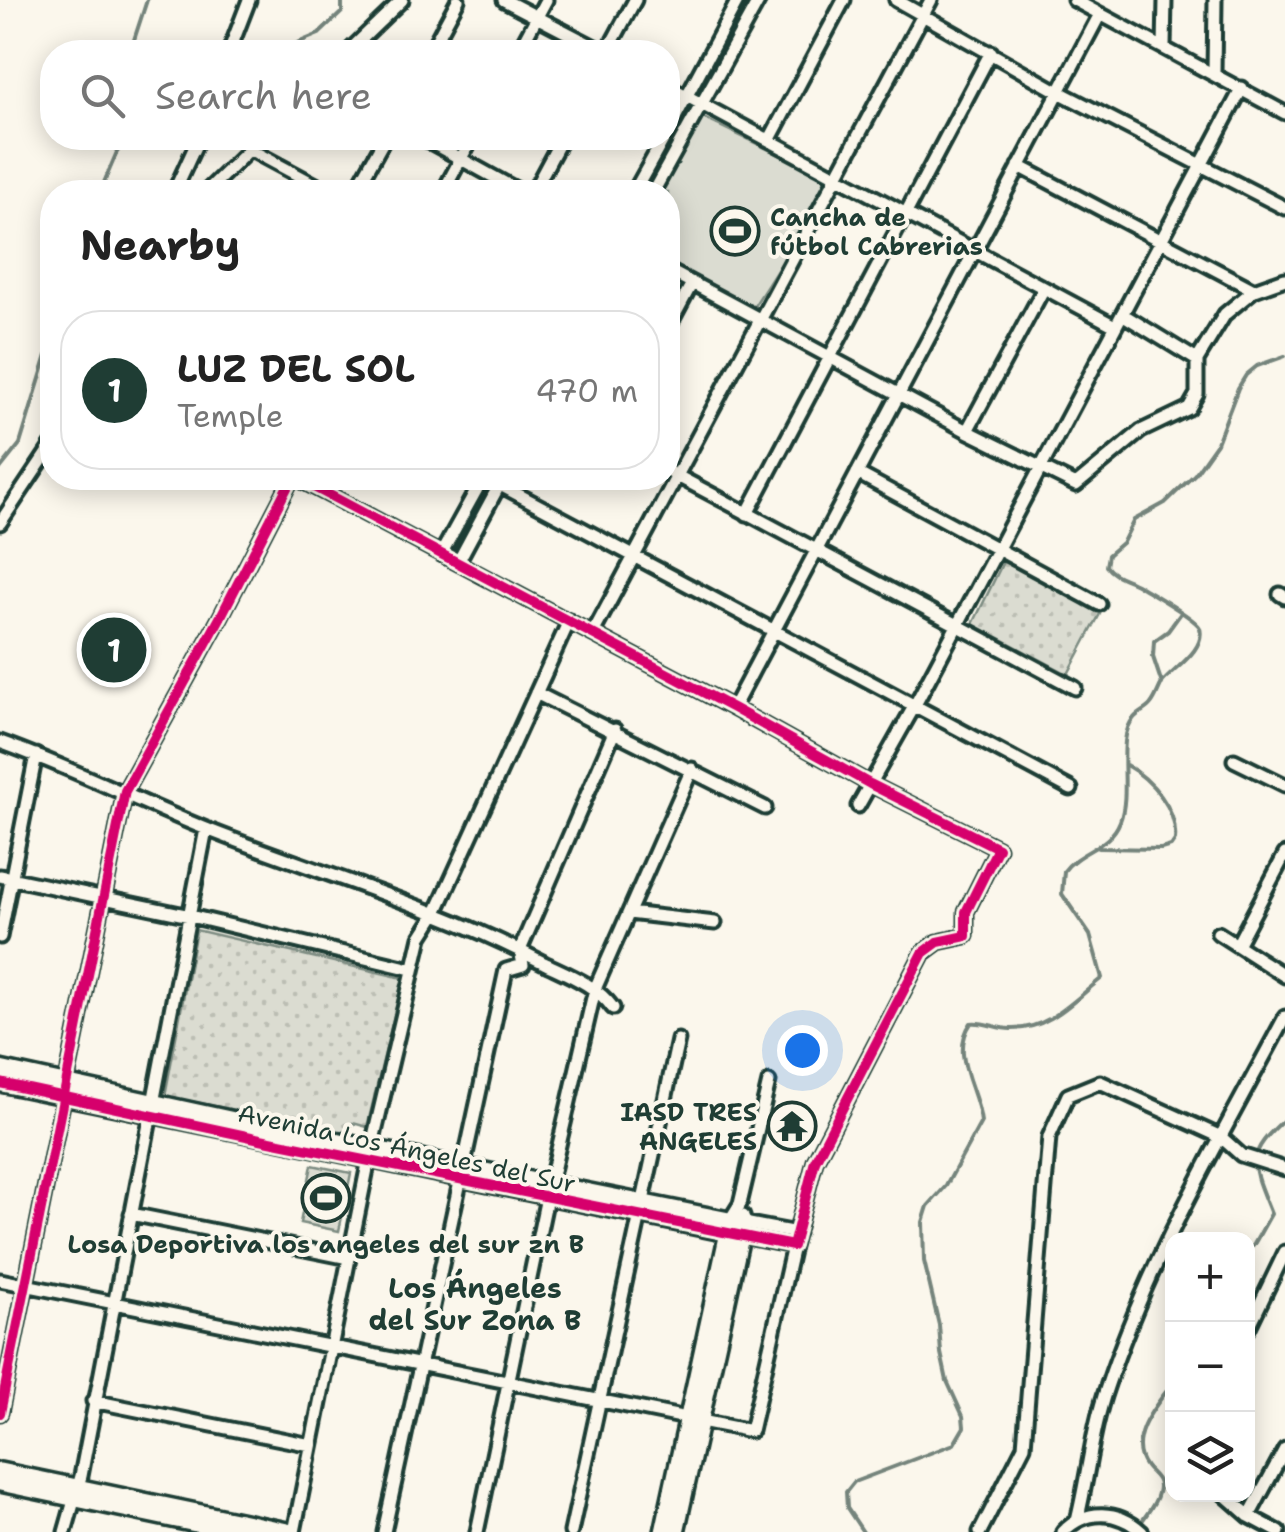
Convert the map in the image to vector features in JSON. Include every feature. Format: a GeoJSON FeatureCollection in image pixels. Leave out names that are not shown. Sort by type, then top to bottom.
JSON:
{"type":"FeatureCollection","features":[{"type":"Feature","properties":{"kind":"street"},"geometry":{"type":"LineString","coordinates":[[234,40],[249,0]]}},
{"type":"Feature","properties":{"kind":"street"},"geometry":{"type":"LineString","coordinates":[[360,40],[402,0]]}},
{"type":"Feature","properties":{"kind":"street"},"geometry":{"type":"LineString","coordinates":[[436,40],[458,0]]}},
{"type":"Feature","properties":{"kind":"street"},"geometry":{"type":"LineString","coordinates":[[504,0],[581,40]]}},
{"type":"Feature","properties":{"kind":"street"},"geometry":{"type":"LineString","coordinates":[[524,40],[546,0]]}},
{"type":"Feature","properties":{"kind":"street"},"geometry":{"type":"LineString","coordinates":[[613,40],[635,0]]}},
{"type":"Feature","properties":{"kind":"street"},"geometry":{"type":"LineString","coordinates":[[680,108],[738,0]]}},
{"type":"Feature","properties":{"kind":"street"},"geometry":{"type":"LineString","coordinates":[[680,142],[759,0]]}},
{"type":"Feature","properties":{"kind":"street"},"geometry":{"type":"LineString","coordinates":[[770,139],[844,0]]}},
{"type":"Feature","properties":{"kind":"street"},"geometry":{"type":"LineString","coordinates":[[896,0],[1057,90],[1285,208]]}},
{"type":"Feature","properties":{"kind":"street"},"geometry":{"type":"LineString","coordinates":[[680,462],[761,321],[931,0]]}},
{"type":"Feature","properties":{"kind":"street"},"geometry":{"type":"LineString","coordinates":[[1074,0],[1285,112]]}},
{"type":"Feature","properties":{"kind":"street"},"geometry":{"type":"LineString","coordinates":[[1164,47],[1165,0]]}},
{"type":"Feature","properties":{"kind":"street"},"geometry":{"type":"LineString","coordinates":[[1214,73],[1215,0]]}},
{"type":"Feature","properties":{"kind":"street"},"geometry":{"type":"LineString","coordinates":[[733,708],[1100,14]]}},
{"type":"Feature","properties":{"kind":"street"},"geometry":{"type":"LineString","coordinates":[[747,514],[990,52]]}},
{"type":"Feature","properties":{"kind":"street"},"geometry":{"type":"LineString","coordinates":[[858,806],[1242,88]]}},
{"type":"Feature","properties":{"kind":"street"},"geometry":{"type":"LineString","coordinates":[[680,93],[1044,288],[1197,360]]}},
{"type":"Feature","properties":{"kind":"street"},"geometry":{"type":"LineString","coordinates":[[180,180],[193,150]]}},
{"type":"Feature","properties":{"kind":"street"},"geometry":{"type":"LineString","coordinates":[[218,180],[248,150]]}},
{"type":"Feature","properties":{"kind":"street"},"geometry":{"type":"LineString","coordinates":[[251,150],[307,180]]}},
{"type":"Feature","properties":{"kind":"street"},"geometry":{"type":"LineString","coordinates":[[361,180],[378,150]]}},
{"type":"Feature","properties":{"kind":"street"},"geometry":{"type":"LineString","coordinates":[[445,150],[499,180]]}},
{"type":"Feature","properties":{"kind":"street"},"geometry":{"type":"LineString","coordinates":[[450,180],[466,150]]}},
{"type":"Feature","properties":{"kind":"street"},"geometry":{"type":"LineString","coordinates":[[539,180],[556,150]]}},
{"type":"Feature","properties":{"kind":"street"},"geometry":{"type":"LineString","coordinates":[[641,180],[657,150]]}},
{"type":"Feature","properties":{"kind":"street"},"geometry":{"type":"LineString","coordinates":[[660,180],[676,150]]}},
{"type":"Feature","properties":{"kind":"street"},"geometry":{"type":"LineString","coordinates":[[1019,166],[1254,290]]}},
{"type":"Feature","properties":{"kind":"street"},"geometry":{"type":"LineString","coordinates":[[680,276],[1076,486],[1133,437],[1194,403],[1197,360],[1225,314],[1254,290],[1285,278]]}},
{"type":"Feature","properties":{"kind":"street"},"geometry":{"type":"LineString","coordinates":[[680,305],[692,282]]}},
{"type":"Feature","properties":{"kind":"street"},"geometry":{"type":"LineString","coordinates":[[966,431],[1044,288]]}},
{"type":"Feature","properties":{"kind":"street"},"geometry":{"type":"LineString","coordinates":[[0,524],[40,462]]}},
{"type":"Feature","properties":{"kind":"street"},"geometry":{"type":"LineString","coordinates":[[857,472],[1099,604]]}},
{"type":"Feature","properties":{"kind":"street"},"geometry":{"type":"LineString","coordinates":[[680,478],[1076,688]]}},
{"type":"Feature","properties":{"kind":"street"},"geometry":{"type":"LineString","coordinates":[[0,1413],[125,791],[288,490]]}},
{"type":"Feature","properties":{"kind":"street"},"geometry":{"type":"LineString","coordinates":[[0,1280],[750,1431],[815,1161],[922,954],[938,942],[966,936],[966,912],[998,848],[317,490]]}},
{"type":"Feature","properties":{"kind":"street"},"geometry":{"type":"LineString","coordinates":[[441,554],[478,490]]}},
{"type":"Feature","properties":{"kind":"street"},"geometry":{"type":"LineString","coordinates":[[458,562],[496,490]]}},
{"type":"Feature","properties":{"kind":"street"},"geometry":{"type":"LineString","coordinates":[[517,490],[1071,790]]}},
{"type":"Feature","properties":{"kind":"street"},"geometry":{"type":"LineString","coordinates":[[594,634],[637,556],[666,490]]}},
{"type":"Feature","properties":{"kind":"street"},"geometry":{"type":"LineString","coordinates":[[0,1471],[236,1528],[293,1532],[370,1154],[420,937],[435,914],[569,620]]}},
{"type":"Feature","properties":{"kind":"street"},"geometry":{"type":"LineString","coordinates":[[536,693],[765,808]]}},
{"type":"Feature","properties":{"kind":"street"},"geometry":{"type":"LineString","coordinates":[[384,1532],[506,970],[523,965],[520,950],[615,730]]}},
{"type":"Feature","properties":{"kind":"street"},"geometry":{"type":"LineString","coordinates":[[0,742],[206,828],[520,950],[595,989],[613,1008]]}},
{"type":"Feature","properties":{"kind":"street"},"geometry":{"type":"LineString","coordinates":[[0,937],[5,878],[36,755]]}},
{"type":"Feature","properties":{"kind":"street"},"geometry":{"type":"LineString","coordinates":[[1234,760],[1285,786]]}},
{"type":"Feature","properties":{"kind":"street"},"geometry":{"type":"LineString","coordinates":[[477,1532],[548,1191],[595,989],[692,769]]}},
{"type":"Feature","properties":{"kind":"street"},"geometry":{"type":"LineString","coordinates":[[65,1532],[206,828]]}},
{"type":"Feature","properties":{"kind":"street"},"geometry":{"type":"LineString","coordinates":[[1237,945],[1285,854]]}},
{"type":"Feature","properties":{"kind":"street"},"geometry":{"type":"LineString","coordinates":[[5,878],[190,916],[411,969]]}},
{"type":"Feature","properties":{"kind":"street"},"geometry":{"type":"LineString","coordinates":[[629,913],[716,923]]}},
{"type":"Feature","properties":{"kind":"street"},"geometry":{"type":"LineString","coordinates":[[1218,933],[1285,976]]}},
{"type":"Feature","properties":{"kind":"street"},"geometry":{"type":"LineString","coordinates":[[1077,1521],[1105,1391],[1122,1346],[1169,1234],[1285,1017]]}},
{"type":"Feature","properties":{"kind":"street"},"geometry":{"type":"LineString","coordinates":[[571,1532],[678,1040]]}},
{"type":"Feature","properties":{"kind":"street"},"geometry":{"type":"LineString","coordinates":[[0,1070],[64,1090]]}},
{"type":"Feature","properties":{"kind":"street"},"geometry":{"type":"LineString","coordinates":[[676,1532],[694,1420],[769,1082]]}},
{"type":"Feature","properties":{"kind":"street"},"geometry":{"type":"LineString","coordinates":[[980,1532],[1024,1446],[1050,1138],[1068,1094],[1100,1082],[1221,1137],[1242,1155],[1285,1169]]}},
{"type":"Feature","properties":{"kind":"street"},"geometry":{"type":"LineString","coordinates":[[0,1083],[64,1090]]}},
{"type":"Feature","properties":{"kind":"street","name":"Avenida Los Ángeles del Sur"},"geometry":{"type":"LineString","coordinates":[[64,1090],[795,1239]]}},
{"type":"Feature","properties":{"kind":"street"},"geometry":{"type":"LineString","coordinates":[[131,1214],[349,1258]]}},
{"type":"Feature","properties":{"kind":"street"},"geometry":{"type":"LineString","coordinates":[[1251,1322],[1285,1252]]}},
{"type":"Feature","properties":{"kind":"street"},"geometry":{"type":"LineString","coordinates":[[94,1401],[311,1445]]}},
{"type":"Feature","properties":{"kind":"street"},"geometry":{"type":"LineString","coordinates":[[662,1532],[694,1420]]}},
{"type":"Feature","properties":{"kind":"street"},"geometry":{"type":"LineString","coordinates":[[1249,1516],[1285,1449]]}},
{"type":"Feature","properties":{"kind":"street"},"geometry":{"type":"LineString","coordinates":[[0,1483],[75,1492]]}},
{"type":"Feature","properties":{"kind":"street"},"geometry":{"type":"LineString","coordinates":[[1233,1502],[1278,1532]]}},
{"type":"Feature","properties":{"kind":"street"},"geometry":{"type":"LineString","coordinates":[[150,1532],[155,1508]]}},
{"type":"Feature","properties":{"kind":"street"},"geometry":{"type":"LineString","coordinates":[[1063,1532],[1077,1521],[1106,1514],[1126,1519],[1142,1532]]}},
{"type":"Feature","properties":{"kind":"shaded area","name":"Cancha de fútbol Cabrerias"},"geometry":{"type":"Polygon","coordinates":[[[695,114],[834,181],[749,314],[680,277],[680,180],[665,180],[695,114]]]}},
{"type":"Feature","properties":{"kind":"shaded area"},"geometry":{"type":"Polygon","coordinates":[[[1004,560],[1101,612],[1068,674],[973,624],[1004,560]]]}},
{"type":"Feature","properties":{"kind":"shaded area"},"geometry":{"type":"Polygon","coordinates":[[[196,930],[403,978],[367,1127],[353,1123],[350,1133],[165,1096],[196,930]]]}},
{"type":"Feature","properties":{"kind":"shaded area","name":"Losa Deportiva los angeles del sur zn B"},"geometry":{"type":"Polygon","coordinates":[[[312,1165],[351,1173],[339,1231],[300,1223],[312,1165]]]}},
{"type":"Feature","properties":{"kind":"waterway"},"geometry":{"type":"LineString","coordinates":[[134,40],[147,0]]}},
{"type":"Feature","properties":{"kind":"waterway"},"geometry":{"type":"LineString","coordinates":[[305,40],[319,34],[342,12],[342,0]]}},
{"type":"Feature","properties":{"kind":"waterway"},"geometry":{"type":"LineString","coordinates":[[105,180],[119,150]]}},
{"type":"Feature","properties":{"kind":"waterway"},"geometry":{"type":"LineString","coordinates":[[863,1532],[847,1508],[846,1492],[854,1482],[954,1444],[964,1427],[941,1353],[939,1325],[924,1261],[923,1222],[928,1206],[946,1186],[981,1122],[964,1060],[965,1035],[971,1023],[1011,1029],[1037,1025],[1102,978],[1090,935],[1062,894],[1064,871],[1115,830],[1125,795],[1128,727],[1151,704],[1162,683],[1194,651],[1201,636],[1200,628],[1191,618],[1109,570],[1108,555],[1123,542],[1134,520],[1165,503],[1195,474],[1217,443],[1246,375],[1257,366],[1285,356]]}},
{"type":"Feature","properties":{"kind":"waterway"},"geometry":{"type":"LineString","coordinates":[[0,469],[20,444],[40,378]]}},
{"type":"Feature","properties":{"kind":"waterway"},"geometry":{"type":"LineString","coordinates":[[1162,684],[1153,657],[1154,641],[1168,631],[1181,613]]}},
{"type":"Feature","properties":{"kind":"waterway"},"geometry":{"type":"LineString","coordinates":[[1098,848],[1161,849],[1175,840],[1172,817],[1161,796],[1126,765]]}},
{"type":"Feature","properties":{"kind":"waterway"},"geometry":{"type":"LineString","coordinates":[[1255,1242],[1271,1214],[1256,1173],[1257,1153],[1285,1119]]}},
{"type":"Feature","properties":{"kind":"waterway"},"geometry":{"type":"LineString","coordinates":[[1138,1527],[1155,1502],[1159,1488],[1140,1456],[1141,1434],[1165,1393]]}},
{"type":"Feature","properties":{"kind":"cycle path"},"geometry":{"type":"LineString","coordinates":[[0,1413],[125,791],[286,490]]}},
{"type":"Feature","properties":{"kind":"cycle path"},"geometry":{"type":"LineString","coordinates":[[0,1083],[793,1246],[815,1161],[923,953],[938,942],[966,936],[966,912],[998,848],[870,784],[320,490]]}},
{"type":"Feature","properties":{"kind":"place","name":"Cancha de fútbol Cabrerias"},"geometry":{"type":"Point","coordinates":[735,231]}},
{"type":"Feature","properties":{"kind":"place","name":"LUZ DEL SOL"},"geometry":{"type":"Point","coordinates":[114,650]}},
{"type":"Feature","properties":{"kind":"place","name":"IASD TRES ANGELES"},"geometry":{"type":"Point","coordinates":[792,1126]}},
{"type":"Feature","properties":{"kind":"place","name":"Losa Deportiva los angeles del sur zn B"},"geometry":{"type":"Point","coordinates":[326,1198]}},
{"type":"Feature","properties":{"kind":"district","name":"Los Ángeles del Sur Zona B"},"geometry":{"type":"Point","coordinates":[475,1304]}}]}
